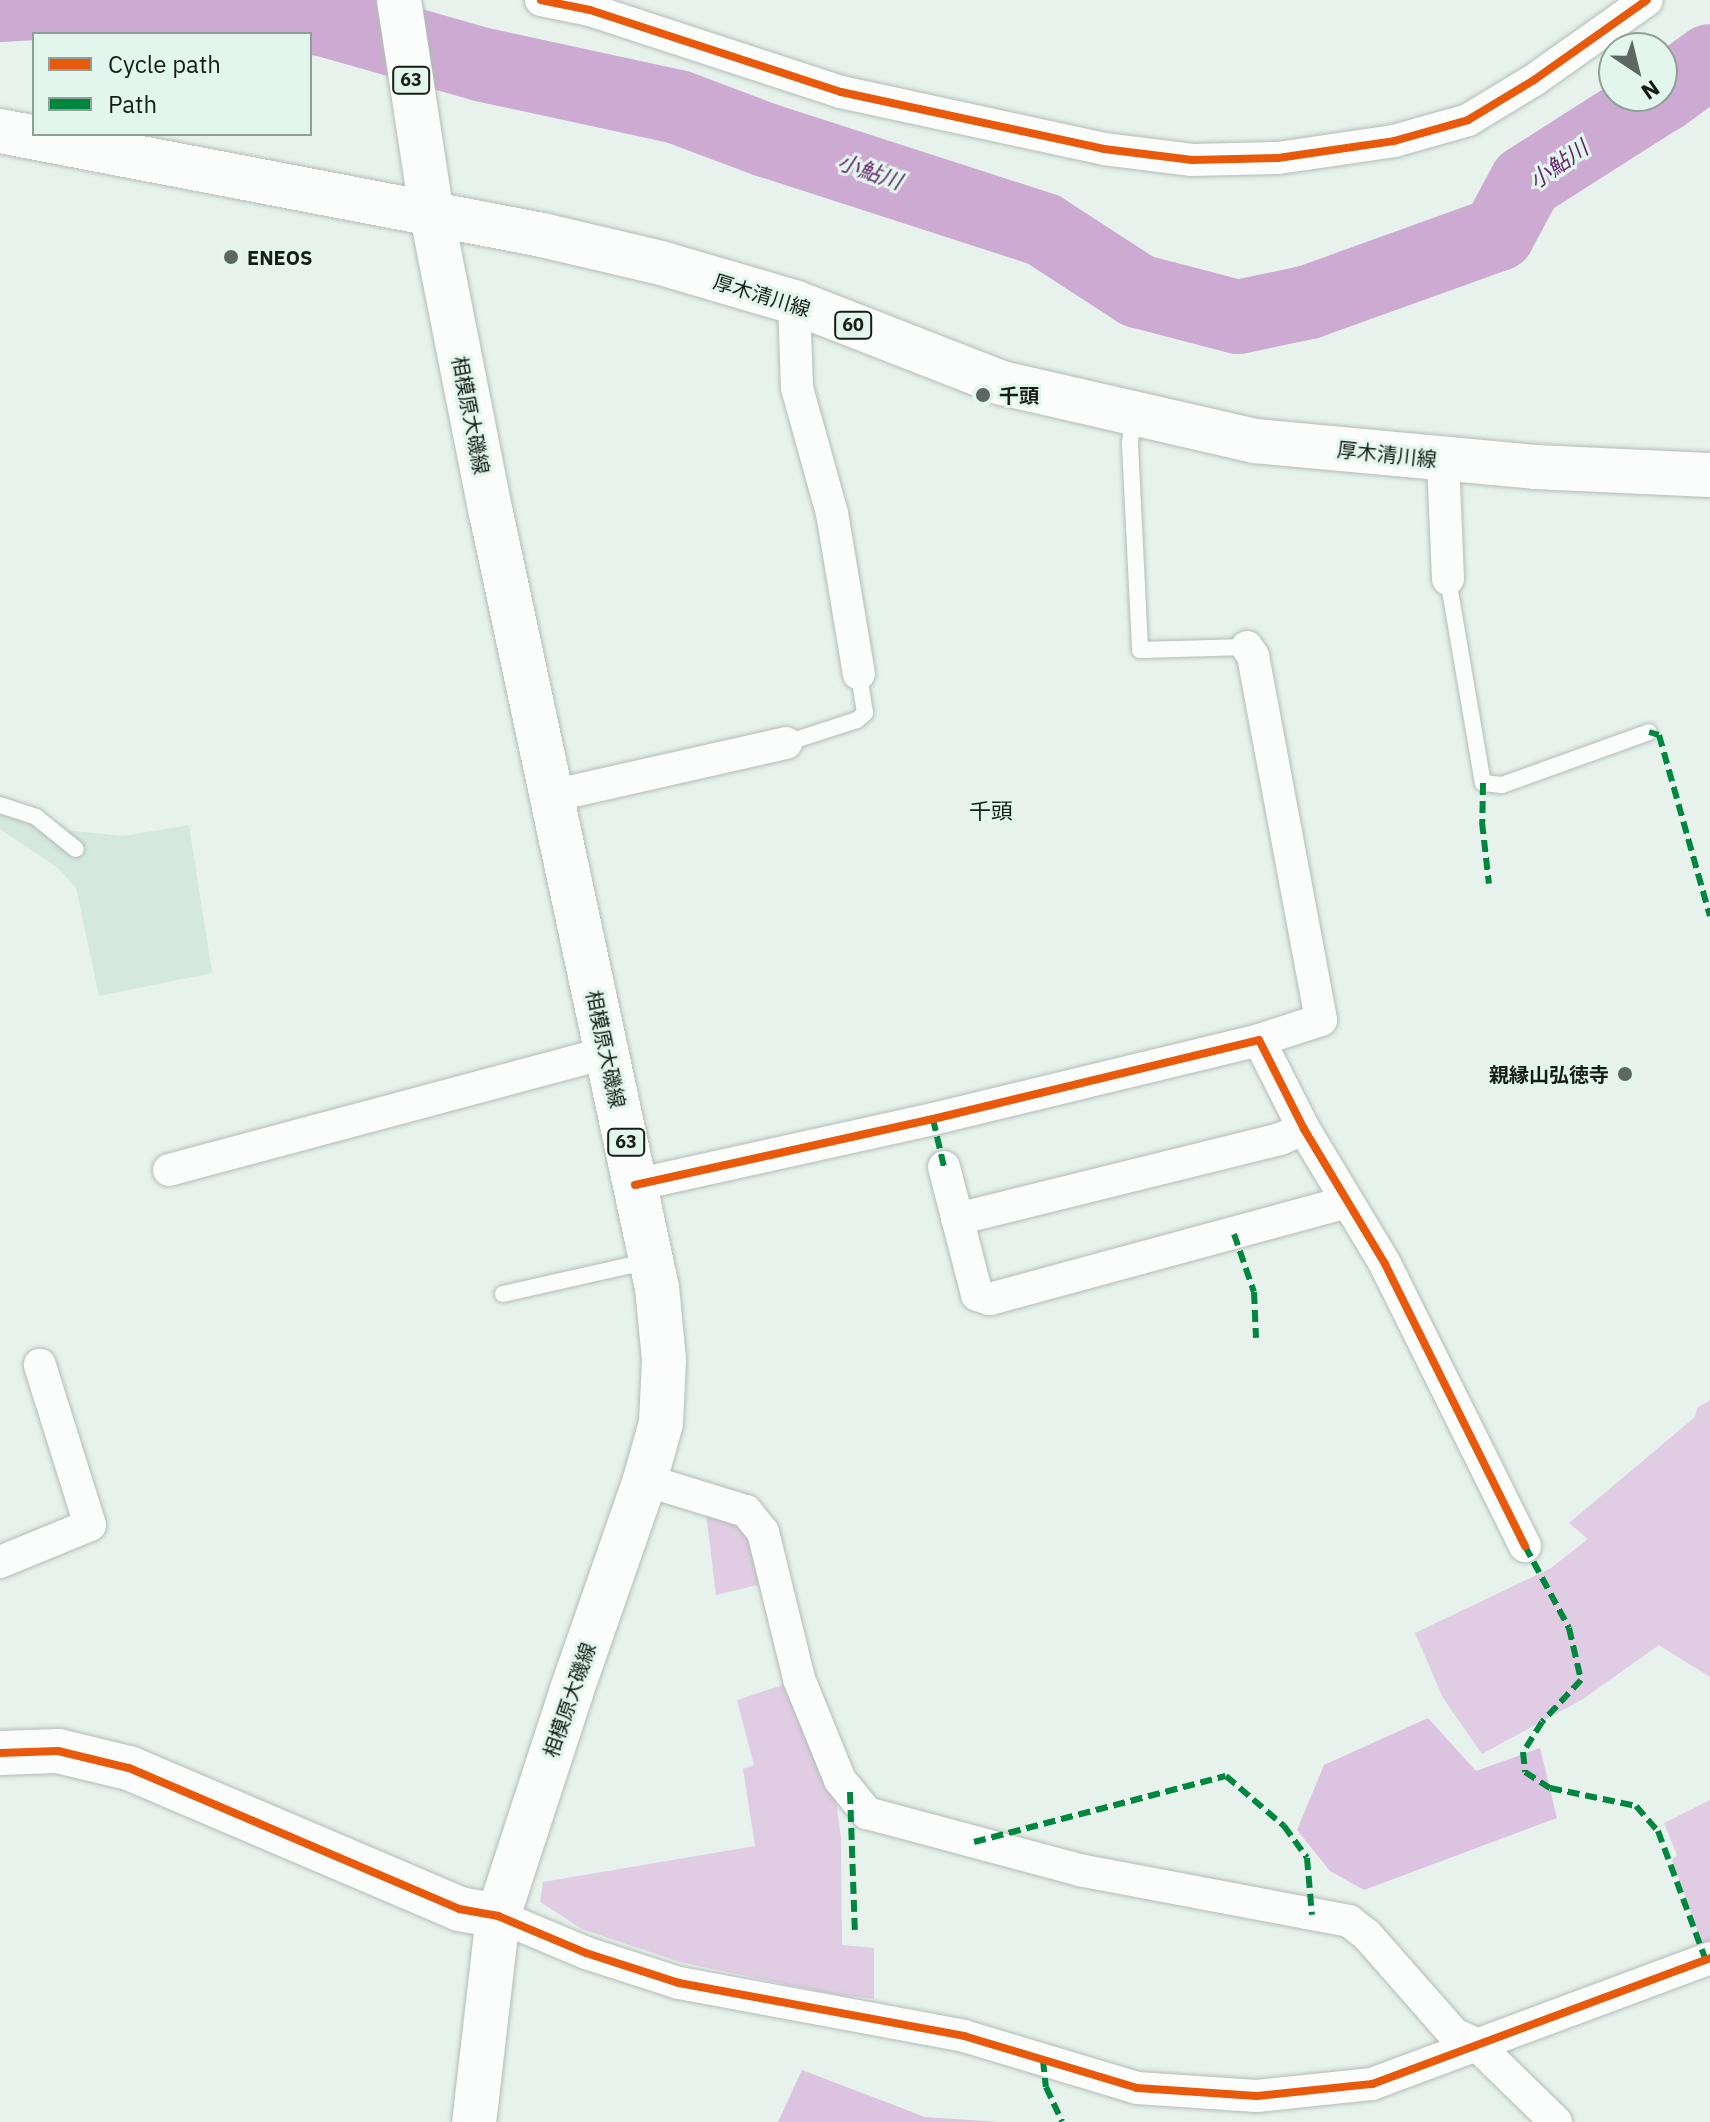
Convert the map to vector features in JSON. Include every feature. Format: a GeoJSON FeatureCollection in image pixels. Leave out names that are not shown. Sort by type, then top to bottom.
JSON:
{"type":"FeatureCollection","features":[{"type":"Feature","properties":{"kind":"main road","name":"相模原大磯線"},"geometry":{"type":"LineString","coordinates":[[400,4],[432,216],[551,796],[651,1260],[664,1360],[661,1423],[645,1480],[498,1916],[474,2122]]}},
{"type":"Feature","properties":{"kind":"main road","name":"厚木清川線"},"geometry":{"type":"LineString","coordinates":[[0,131],[542,235],[661,263],[794,302],[1002,383],[1255,441],[1443,460],[1636,474],[1710,475]]}},
{"type":"Feature","properties":{"kind":"main road"},"geometry":{"type":"LineString","coordinates":[[1,1748],[58,1751],[129,1768],[448,1905],[498,1916]]}},
{"type":"Feature","properties":{"kind":"street"},"geometry":{"type":"LineString","coordinates":[[541,0],[590,10],[841,92],[1104,149],[1192,160],[1278,158],[1394,141],[1468,120],[1534,80],[1647,0]]}},
{"type":"Feature","properties":{"kind":"street"},"geometry":{"type":"LineString","coordinates":[[794,302],[797,388],[832,513],[859,627],[859,674]]}},
{"type":"Feature","properties":{"kind":"street"},"geometry":{"type":"LineString","coordinates":[[1443,460],[1448,579]]}},
{"type":"Feature","properties":{"kind":"street"},"geometry":{"type":"LineString","coordinates":[[635,1185],[933,1119],[1259,1040],[1321,1020],[1253,656],[1247,647]]}},
{"type":"Feature","properties":{"kind":"street"},"geometry":{"type":"LineString","coordinates":[[551,796],[786,743]]}},
{"type":"Feature","properties":{"kind":"street"},"geometry":{"type":"LineString","coordinates":[[1259,1040],[1304,1129],[1385,1264],[1525,1546]]}},
{"type":"Feature","properties":{"kind":"street"},"geometry":{"type":"LineString","coordinates":[[169,1170],[607,1053]]}},
{"type":"Feature","properties":{"kind":"street"},"geometry":{"type":"LineString","coordinates":[[957,1219],[1266,1143],[1304,1129]]}},
{"type":"Feature","properties":{"kind":"street"},"geometry":{"type":"LineString","coordinates":[[944,1167],[977,1295],[990,1299],[1347,1202]]}},
{"type":"Feature","properties":{"kind":"street"},"geometry":{"type":"LineString","coordinates":[[0,1562],[90,1525],[40,1365]]}},
{"type":"Feature","properties":{"kind":"street"},"geometry":{"type":"LineString","coordinates":[[645,1480],[746,1511],[763,1532],[799,1679],[840,1780],[867,1813],[1079,1870],[1349,1921],[1367,1935],[1454,2034],[1476,2044],[1556,2122]]}},
{"type":"Feature","properties":{"kind":"street"},"geometry":{"type":"LineString","coordinates":[[498,1916],[586,1953],[679,1983],[964,2036],[1137,2088],[1257,2096],[1372,2084],[1710,1958]]}},
{"type":"Feature","properties":{"kind":"lane"},"geometry":{"type":"LineString","coordinates":[[1133,415],[1130,444],[1140,650],[1247,647]]}},
{"type":"Feature","properties":{"kind":"lane"},"geometry":{"type":"LineString","coordinates":[[1448,579],[1483,783],[1502,785],[1649,732]]}},
{"type":"Feature","properties":{"kind":"lane"},"geometry":{"type":"LineString","coordinates":[[786,743],[857,720],[865,713],[859,674]]}},
{"type":"Feature","properties":{"kind":"lane"},"geometry":{"type":"LineString","coordinates":[[0,805],[36,817],[76,849]]}},
{"type":"Feature","properties":{"kind":"lane"},"geometry":{"type":"LineString","coordinates":[[503,1294],[651,1260]]}},
{"type":"Feature","properties":{"kind":"shaded area"},"geometry":{"type":"Polygon","coordinates":[[[0,803],[12,805],[65,830],[123,836],[189,825],[212,973],[99,996],[76,888],[58,868],[0,829],[0,803]]]}},
{"type":"Feature","properties":{"kind":"shaded area"},"geometry":{"type":"Polygon","coordinates":[[[1710,1400],[1710,1677],[1659,1645],[1583,1699],[1482,1754],[1443,1698],[1415,1633],[1551,1568],[1588,1539],[1569,1523],[1695,1417],[1697,1408],[1710,1400]]]}},
{"type":"Feature","properties":{"kind":"shaded area"},"geometry":{"type":"Polygon","coordinates":[[[706,1513],[716,1513],[748,1531],[766,1583],[716,1595],[706,1513]]]}},
{"type":"Feature","properties":{"kind":"shaded area"},"geometry":{"type":"Polygon","coordinates":[[[783,1685],[834,1786],[841,1837],[842,1945],[874,1948],[874,1999],[837,1995],[680,1962],[582,1929],[540,1902],[543,1882],[755,1846],[743,1769],[754,1765],[737,1700],[783,1685]]]}},
{"type":"Feature","properties":{"kind":"shaded area"},"geometry":{"type":"Polygon","coordinates":[[[1428,1718],[1476,1771],[1540,1748],[1557,1818],[1364,1890],[1330,1871],[1297,1830],[1324,1765],[1428,1718]]]}},
{"type":"Feature","properties":{"kind":"shaded area"},"geometry":{"type":"Polygon","coordinates":[[[1710,1800],[1710,1943],[1703,1946],[1672,1860],[1677,1855],[1664,1823],[1710,1800]]]}},
{"type":"Feature","properties":{"kind":"shaded area"},"geometry":{"type":"Polygon","coordinates":[[[802,2070],[925,2117],[999,2122],[778,2122],[802,2070]]]}},
{"type":"Feature","properties":{"kind":"waterway","name":"小鮎川"},"geometry":{"type":"LineString","coordinates":[[0,5],[52,2],[205,8],[322,19],[484,65],[678,107],[766,140],[1044,230],[1138,291],[1238,317],[1309,302],[1498,234],[1526,182],[1636,112]]}},
{"type":"Feature","properties":{"kind":"waterway","name":"小鮎川"},"geometry":{"type":"LineString","coordinates":[[1678,84],[1710,61]]}},
{"type":"Feature","properties":{"kind":"marked path"},"geometry":{"type":"LineString","coordinates":[[1649,732],[1659,735],[1710,916]]}},
{"type":"Feature","properties":{"kind":"marked path"},"geometry":{"type":"LineString","coordinates":[[1483,783],[1482,822],[1489,884]]}},
{"type":"Feature","properties":{"kind":"marked path"},"geometry":{"type":"LineString","coordinates":[[933,1119],[944,1167]]}},
{"type":"Feature","properties":{"kind":"marked path"},"geometry":{"type":"LineString","coordinates":[[1234,1234],[1254,1292],[1256,1338]]}},
{"type":"Feature","properties":{"kind":"marked path"},"geometry":{"type":"LineString","coordinates":[[1525,1546],[1569,1628],[1581,1680],[1542,1722],[1523,1752],[1525,1772],[1550,1788],[1636,1806],[1658,1831],[1708,1966]]}},
{"type":"Feature","properties":{"kind":"marked path"},"geometry":{"type":"LineString","coordinates":[[974,1842],[1226,1776],[1284,1826],[1307,1858],[1312,1915]]}},
{"type":"Feature","properties":{"kind":"marked path"},"geometry":{"type":"LineString","coordinates":[[850,1792],[855,1936]]}},
{"type":"Feature","properties":{"kind":"marked path"},"geometry":{"type":"LineString","coordinates":[[1043,2060],[1046,2087],[1062,2122]]}},
{"type":"Feature","properties":{"kind":"cycle path"},"geometry":{"type":"LineString","coordinates":[[541,0],[590,10],[841,92],[1104,149],[1192,160],[1278,158],[1394,141],[1468,120],[1534,80],[1647,0]]}},
{"type":"Feature","properties":{"kind":"cycle path"},"geometry":{"type":"LineString","coordinates":[[635,1185],[933,1119],[1259,1040],[1304,1129],[1385,1264],[1525,1546]]}},
{"type":"Feature","properties":{"kind":"cycle path"},"geometry":{"type":"LineString","coordinates":[[0,1753],[58,1751],[129,1768],[459,1909],[498,1916],[586,1953],[679,1983],[964,2036],[1137,2088],[1257,2096],[1372,2084],[1710,1958]]}},
{"type":"Feature","properties":{"kind":"place","name":"ENEOS"},"geometry":{"type":"Point","coordinates":[231,257]}},
{"type":"Feature","properties":{"kind":"place","name":"千頭"},"geometry":{"type":"Point","coordinates":[983,395]}},
{"type":"Feature","properties":{"kind":"place","name":"親縁山弘徳寺"},"geometry":{"type":"Point","coordinates":[1625,1074]}},
{"type":"Feature","properties":{"kind":"district","name":"千頭"},"geometry":{"type":"Point","coordinates":[991,811]}}]}
